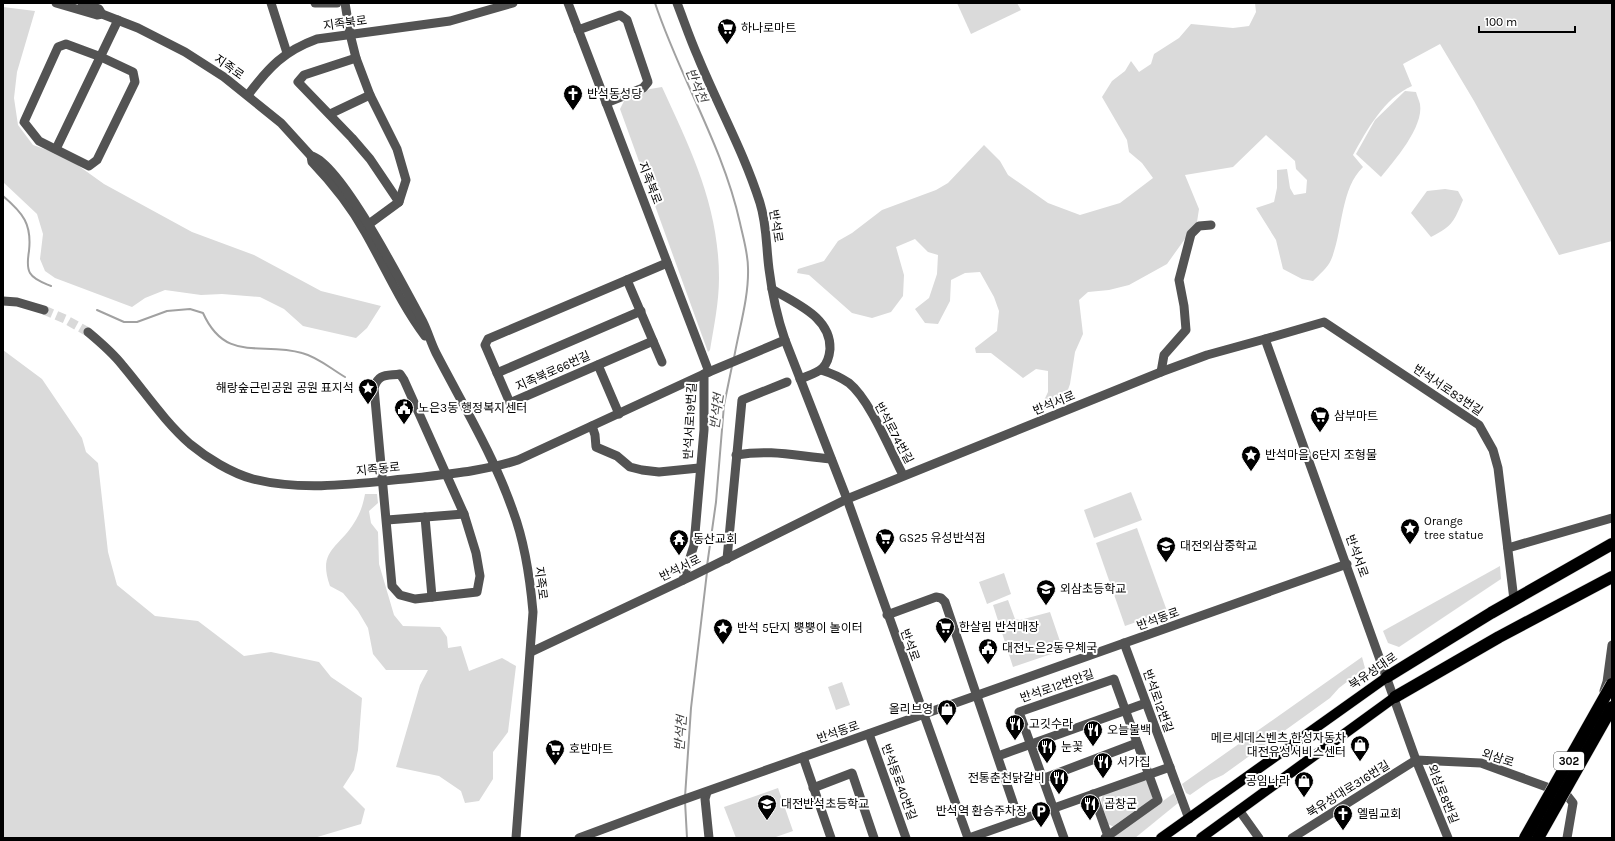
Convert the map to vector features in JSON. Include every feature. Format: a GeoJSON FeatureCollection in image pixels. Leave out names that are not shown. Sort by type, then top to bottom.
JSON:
{"type":"FeatureCollection","features":[{"type":"Feature","properties":{"kind":"highway","name":"북유성대로"},"geometry":{"type":"LineString","coordinates":[[1387,676],[1514,600],[1612,544]]}},
{"type":"Feature","properties":{"kind":"highway"},"geometry":{"type":"LineString","coordinates":[[1395,697],[1499,637],[1612,577]]}},
{"type":"Feature","properties":{"kind":"highway","name":"302"},"geometry":{"type":"LineString","coordinates":[[1525,838],[1612,684]]}},
{"type":"Feature","properties":{"kind":"highway","name":"302"},"geometry":{"type":"LineString","coordinates":[[1538,838],[1612,707]]}},
{"type":"Feature","properties":{"kind":"main road","name":"북유성대로"},"geometry":{"type":"LineString","coordinates":[[1161,838],[1387,676]]}},
{"type":"Feature","properties":{"kind":"main road"},"geometry":{"type":"LineString","coordinates":[[1201,838],[1395,697]]}},
{"type":"Feature","properties":{"kind":"street","name":"지족로"},"geometry":{"type":"LineString","coordinates":[[56,3],[97,15],[102,14],[118,20],[138,28],[185,52],[224,77],[281,123],[311,156],[312,162],[343,199],[365,232],[414,321],[435,350]]}},
{"type":"Feature","properties":{"kind":"street","name":"지족로"},"geometry":{"type":"LineString","coordinates":[[82,3],[99,8],[102,14]]}},
{"type":"Feature","properties":{"kind":"street"},"geometry":{"type":"LineString","coordinates":[[271,3],[287,53]]}},
{"type":"Feature","properties":{"kind":"street"},"geometry":{"type":"LineString","coordinates":[[315,3],[337,3]]}},
{"type":"Feature","properties":{"kind":"street"},"geometry":{"type":"LineString","coordinates":[[345,3],[356,58],[370,95],[397,148],[406,180],[399,202],[369,224]]}},
{"type":"Feature","properties":{"kind":"street","name":"지족북로"},"geometry":{"type":"LineString","coordinates":[[248,95],[261,77],[278,60],[298,46],[317,39],[450,21],[513,3]]}},
{"type":"Feature","properties":{"kind":"street","name":"지족북로"},"geometry":{"type":"LineString","coordinates":[[568,3],[667,263],[707,373]]}},
{"type":"Feature","properties":{"kind":"street","name":"반석로"},"geometry":{"type":"LineString","coordinates":[[677,3],[697,57],[745,163],[760,203],[766,226],[768,268],[777,315],[785,340],[846,499],[968,838]]}},
{"type":"Feature","properties":{"kind":"street"},"geometry":{"type":"LineString","coordinates":[[578,30],[620,15],[627,20],[648,82],[643,88],[606,103]]}},
{"type":"Feature","properties":{"kind":"street"},"geometry":{"type":"LineString","coordinates":[[56,149],[118,20]]}},
{"type":"Feature","properties":{"kind":"street"},"geometry":{"type":"LineString","coordinates":[[66,44],[101,57],[133,72],[135,82],[97,160],[89,166],[39,141],[24,122],[58,47],[66,44]]}},
{"type":"Feature","properties":{"kind":"street"},"geometry":{"type":"LineString","coordinates":[[356,58],[304,75],[298,82],[330,114],[370,159],[399,202]]}},
{"type":"Feature","properties":{"kind":"street"},"geometry":{"type":"LineString","coordinates":[[330,114],[370,95]]}},
{"type":"Feature","properties":{"kind":"street","name":"지족로"},"geometry":{"type":"LineString","coordinates":[[311,156],[317,157],[331,172],[369,224],[423,323],[435,350],[495,468],[513,511],[530,578],[532,612],[531,652],[516,838]]}},
{"type":"Feature","properties":{"kind":"street"},"geometry":{"type":"LineString","coordinates":[[1161,372],[1164,355],[1186,330],[1184,306],[1179,280],[1192,234],[1198,226],[1211,225]]}},
{"type":"Feature","properties":{"kind":"street","name":"지족북로66번길"},"geometry":{"type":"LineString","coordinates":[[653,340],[510,403],[485,345],[488,339],[667,263]]}},
{"type":"Feature","properties":{"kind":"street"},"geometry":{"type":"LineString","coordinates":[[628,280],[662,362]]}},
{"type":"Feature","properties":{"kind":"street"},"geometry":{"type":"LineString","coordinates":[[772,289],[819,319],[828,330],[830,338],[829,361],[821,370],[800,378]]}},
{"type":"Feature","properties":{"kind":"street"},"geometry":{"type":"LineString","coordinates":[[3,301],[17,302],[44,310]]}},
{"type":"Feature","properties":{"kind":"street"},"geometry":{"type":"LineString","coordinates":[[497,373],[641,311]]}},
{"type":"Feature","properties":{"kind":"street","name":"반석서로83번길"},"geometry":{"type":"LineString","coordinates":[[1265,339],[1324,322],[1478,424],[1493,450],[1498,468],[1514,600]]}},
{"type":"Feature","properties":{"kind":"street","name":"지족동로"},"geometry":{"type":"LineString","coordinates":[[88,332],[122,364],[173,428],[191,445],[231,470],[253,479],[293,485],[339,485],[472,472],[495,468],[518,460],[707,373],[785,340]]}},
{"type":"Feature","properties":{"kind":"street","name":"반석서로"},"geometry":{"type":"LineString","coordinates":[[531,652],[725,560],[846,499],[1161,372],[1207,355],[1265,339],[1302,448],[1347,564],[1395,697]]}},
{"type":"Feature","properties":{"kind":"street"},"geometry":{"type":"LineString","coordinates":[[598,365],[619,414]]}},
{"type":"Feature","properties":{"kind":"street","name":"반석로74번길"},"geometry":{"type":"LineString","coordinates":[[821,370],[834,374],[850,384],[869,408],[903,475]]}},
{"type":"Feature","properties":{"kind":"street","name":"반석서로19번길"},"geometry":{"type":"LineString","coordinates":[[683,580],[694,545],[699,468],[704,430],[707,373]]}},
{"type":"Feature","properties":{"kind":"street"},"geometry":{"type":"LineString","coordinates":[[400,374],[464,514],[476,553],[480,576],[477,592],[407,598],[400,595],[392,586],[384,481],[374,388],[376,381],[381,376],[400,374]]}},
{"type":"Feature","properties":{"kind":"street"},"geometry":{"type":"LineString","coordinates":[[725,560],[742,400],[787,382]]}},
{"type":"Feature","properties":{"kind":"street","name":"반석서로19번길"},"geometry":{"type":"LineString","coordinates":[[592,426],[595,435],[596,447],[617,456],[630,467],[659,472],[699,468]]}},
{"type":"Feature","properties":{"kind":"street"},"geometry":{"type":"LineString","coordinates":[[736,455],[753,452],[777,452],[831,460]]}},
{"type":"Feature","properties":{"kind":"street"},"geometry":{"type":"LineString","coordinates":[[387,520],[464,514]]}},
{"type":"Feature","properties":{"kind":"street"},"geometry":{"type":"LineString","coordinates":[[425,517],[432,597]]}},
{"type":"Feature","properties":{"kind":"street"},"geometry":{"type":"LineString","coordinates":[[1508,548],[1612,518]]}},
{"type":"Feature","properties":{"kind":"street","name":"반석동로"},"geometry":{"type":"LineString","coordinates":[[579,838],[1347,564]]}},
{"type":"Feature","properties":{"kind":"street"},"geometry":{"type":"LineString","coordinates":[[887,615],[936,597],[941,598],[945,602],[1019,820]]}},
{"type":"Feature","properties":{"kind":"street","name":"반석로12번길"},"geometry":{"type":"LineString","coordinates":[[1124,643],[1189,819]]}},
{"type":"Feature","properties":{"kind":"street"},"geometry":{"type":"LineString","coordinates":[[1551,789],[1604,691],[1607,682],[1612,645]]}},
{"type":"Feature","properties":{"kind":"street","name":"반석로12번안길"},"geometry":{"type":"LineString","coordinates":[[1052,809],[1019,712],[1114,679],[1125,710]]}},
{"type":"Feature","properties":{"kind":"street"},"geometry":{"type":"LineString","coordinates":[[1395,697],[1416,760]]}},
{"type":"Feature","properties":{"kind":"street"},"geometry":{"type":"LineString","coordinates":[[998,756],[1146,703]]}},
{"type":"Feature","properties":{"kind":"street"},"geometry":{"type":"LineString","coordinates":[[1093,794],[1106,837],[1158,800],[1125,710]]}},
{"type":"Feature","properties":{"kind":"street","name":"반석동로40번길"},"geometry":{"type":"LineString","coordinates":[[869,734],[906,838]]}},
{"type":"Feature","properties":{"kind":"street"},"geometry":{"type":"LineString","coordinates":[[1042,779],[1137,743]]}},
{"type":"Feature","properties":{"kind":"street"},"geometry":{"type":"LineString","coordinates":[[803,757],[831,838]]}},
{"type":"Feature","properties":{"kind":"street","name":"외삼로"},"geometry":{"type":"LineString","coordinates":[[1416,760],[1481,763],[1566,794],[1573,803],[1567,838]]}},
{"type":"Feature","properties":{"kind":"street","name":"북유성대로316번길"},"geometry":{"type":"LineString","coordinates":[[1292,838],[1416,760]]}},
{"type":"Feature","properties":{"kind":"street","name":"외삼로8번길"},"geometry":{"type":"LineString","coordinates":[[1416,760],[1448,838]]}},
{"type":"Feature","properties":{"kind":"street"},"geometry":{"type":"LineString","coordinates":[[968,838],[1170,767]]}},
{"type":"Feature","properties":{"kind":"street"},"geometry":{"type":"LineString","coordinates":[[813,788],[852,773],[874,838]]}},
{"type":"Feature","properties":{"kind":"street"},"geometry":{"type":"LineString","coordinates":[[707,792],[706,799],[709,838]]}},
{"type":"Feature","properties":{"kind":"street"},"geometry":{"type":"LineString","coordinates":[[1052,809],[1064,838]]}},
{"type":"Feature","properties":{"kind":"street"},"geometry":{"type":"LineString","coordinates":[[1239,810],[1259,838]]}},
{"type":"Feature","properties":{"kind":"shaded area"},"geometry":{"type":"Polygon","coordinates":[[[957,3],[1017,3],[1021,10],[971,34],[957,3]]]}},
{"type":"Feature","properties":{"kind":"shaded area"},"geometry":{"type":"Polygon","coordinates":[[[1255,3],[1612,3],[1612,241],[1559,255],[1474,101],[1440,44],[1403,64],[1412,86],[1393,98],[1377,116],[1370,125],[1353,155],[1363,167],[1350,187],[1335,249],[1330,263],[1313,281],[1302,279],[1283,269],[1276,240],[1256,208],[1274,202],[1277,188],[1277,170],[1287,169],[1290,188],[1294,195],[1306,193],[1307,180],[1296,169],[1295,161],[1266,135],[1233,167],[1185,175],[1199,209],[1197,222],[1167,264],[1129,285],[1109,290],[1088,292],[1079,300],[1083,334],[1075,352],[1070,384],[1064,401],[1038,413],[1048,392],[1048,371],[1036,369],[1023,378],[991,353],[976,353],[975,348],[997,331],[999,311],[994,297],[980,272],[965,273],[951,280],[950,301],[938,324],[925,323],[915,309],[929,298],[937,274],[938,255],[928,252],[915,239],[896,247],[904,275],[903,296],[891,312],[872,318],[852,313],[809,275],[797,273],[798,269],[824,261],[838,241],[852,233],[882,210],[936,190],[948,183],[984,145],[1000,161],[1008,175],[1048,203],[1080,215],[1120,203],[1153,178],[1142,163],[1129,152],[1127,140],[1102,97],[1112,81],[1125,71],[1131,61],[1139,72],[1151,64],[1154,54],[1179,38],[1191,24],[1233,28],[1249,26],[1256,12],[1255,3]]]}},
{"type":"Feature","properties":{"kind":"shaded area"},"geometry":{"type":"Polygon","coordinates":[[[3,7],[35,11],[17,72],[14,98],[18,125],[33,145],[53,152],[76,164],[104,184],[192,232],[254,255],[321,291],[381,306],[367,328],[356,338],[303,326],[284,309],[260,297],[222,294],[201,295],[165,290],[145,298],[132,307],[55,278],[45,271],[40,259],[43,234],[37,214],[3,182],[3,7]]]}},
{"type":"Feature","properties":{"kind":"shaded area"},"geometry":{"type":"Polygon","coordinates":[[[662,87],[693,156],[709,203],[714,227],[718,252],[719,287],[715,323],[710,350],[708,352],[620,109],[624,101],[650,89],[662,87]]]}},
{"type":"Feature","properties":{"kind":"shaded area"},"geometry":{"type":"Polygon","coordinates":[[[1405,91],[1416,92],[1420,104],[1420,113],[1413,133],[1407,143],[1381,177],[1356,154],[1375,120],[1405,91]]]}},
{"type":"Feature","properties":{"kind":"shaded area"},"geometry":{"type":"Polygon","coordinates":[[[1445,189],[1458,191],[1463,200],[1452,222],[1444,230],[1431,237],[1411,213],[1427,191],[1445,189]]]}},
{"type":"Feature","properties":{"kind":"shaded area"},"geometry":{"type":"Polygon","coordinates":[[[3,350],[42,379],[82,438],[86,452],[98,463],[108,552],[117,585],[155,616],[198,621],[244,656],[271,652],[319,662],[331,677],[362,698],[358,750],[354,770],[343,787],[365,809],[361,824],[314,838],[3,838],[3,350]]]}},
{"type":"Feature","properties":{"kind":"shaded area"},"geometry":{"type":"Polygon","coordinates":[[[1131,492],[1142,520],[1094,538],[1084,510],[1131,492]]]}},
{"type":"Feature","properties":{"kind":"shaded area"},"geometry":{"type":"Polygon","coordinates":[[[365,494],[377,494],[378,503],[369,511],[371,523],[378,532],[379,564],[394,615],[403,626],[440,627],[447,637],[448,648],[461,646],[469,671],[502,658],[516,666],[508,732],[493,752],[493,779],[479,801],[465,803],[461,791],[439,776],[396,767],[420,685],[428,670],[386,670],[373,654],[368,628],[358,611],[343,593],[330,586],[327,574],[326,564],[328,557],[356,520],[365,494]]]}},
{"type":"Feature","properties":{"kind":"shaded area"},"geometry":{"type":"Polygon","coordinates":[[[1137,528],[1167,611],[1125,626],[1096,543],[1137,528]]]}},
{"type":"Feature","properties":{"kind":"shaded area"},"geometry":{"type":"Polygon","coordinates":[[[1500,566],[1501,579],[1399,647],[1388,643],[1383,631],[1500,566]]]}},
{"type":"Feature","properties":{"kind":"shaded area"},"geometry":{"type":"Polygon","coordinates":[[[1004,573],[1011,594],[987,604],[979,582],[1004,573]]]}},
{"type":"Feature","properties":{"kind":"shaded area"},"geometry":{"type":"Polygon","coordinates":[[[1008,600],[1015,619],[1020,620],[1050,612],[1063,650],[1013,667],[993,605],[1008,600]]]}},
{"type":"Feature","properties":{"kind":"shaded area"},"geometry":{"type":"Polygon","coordinates":[[[1362,657],[1365,668],[1339,688],[1330,698],[1223,775],[1210,781],[1190,795],[1186,793],[1182,784],[1362,657]]]}},
{"type":"Feature","properties":{"kind":"shaded area"},"geometry":{"type":"Polygon","coordinates":[[[842,682],[850,705],[836,710],[828,687],[842,682]]]}},
{"type":"Feature","properties":{"kind":"shaded area"},"geometry":{"type":"Polygon","coordinates":[[[1144,780],[1148,782],[1153,796],[1151,801],[1114,827],[1108,824],[1101,800],[1103,795],[1144,780]]]}},
{"type":"Feature","properties":{"kind":"shaded area"},"geometry":{"type":"Polygon","coordinates":[[[778,788],[793,831],[773,838],[736,838],[724,807],[778,788]]]}},
{"type":"Feature","properties":{"kind":"shaded area"},"geometry":{"type":"Polygon","coordinates":[[[1174,793],[1178,803],[1135,838],[1112,838],[1174,793]]]}},
{"type":"Feature","properties":{"kind":"waterway","name":"반석천"},"geometry":{"type":"LineString","coordinates":[[655,3],[676,58],[723,167],[745,245],[748,262],[747,290],[734,358]]}},
{"type":"Feature","properties":{"kind":"waterway"},"geometry":{"type":"LineString","coordinates":[[3,196],[16,208],[25,220],[30,242],[28,259],[30,273],[37,279],[51,286]]}},
{"type":"Feature","properties":{"kind":"waterway"},"geometry":{"type":"LineString","coordinates":[[97,310],[124,322],[137,322],[167,311],[190,309],[203,313],[212,329],[223,339],[234,345],[246,348],[287,350],[302,353],[319,360],[345,377]]}},
{"type":"Feature","properties":{"kind":"waterway","name":"반석천"},"geometry":{"type":"LineString","coordinates":[[707,566],[716,502],[724,405],[732,366]]}},
{"type":"Feature","properties":{"kind":"waterway","name":"반석천"},"geometry":{"type":"LineString","coordinates":[[685,797],[691,708],[707,572]]}},
{"type":"Feature","properties":{"kind":"waterway","name":"반석천"},"geometry":{"type":"LineString","coordinates":[[685,801],[687,838]]}},
{"type":"Feature","properties":{"kind":"tunnel"},"geometry":{"type":"LineString","coordinates":[[44,310],[65,319],[88,332]]}},
{"type":"Feature","properties":{"kind":"place","name":"하나로마트"},"geometry":{"type":"Point","coordinates":[727,45]}},
{"type":"Feature","properties":{"kind":"place","name":"반석동성당"},"geometry":{"type":"Point","coordinates":[573,111]}},
{"type":"Feature","properties":{"kind":"place","name":"해랑숲근린공원 공원 표지석"},"geometry":{"type":"Point","coordinates":[368,405]}},
{"type":"Feature","properties":{"kind":"place","name":"노은3동 행정복지센터"},"geometry":{"type":"Point","coordinates":[404,425]}},
{"type":"Feature","properties":{"kind":"place","name":"삼부마트"},"geometry":{"type":"Point","coordinates":[1320,433]}},
{"type":"Feature","properties":{"kind":"place","name":"반석마을 6단지 조형물"},"geometry":{"type":"Point","coordinates":[1251,472]}},
{"type":"Feature","properties":{"kind":"place","name":"Orange tree statue"},"geometry":{"type":"Point","coordinates":[1410,545]}},
{"type":"Feature","properties":{"kind":"place","name":"GS25 유성반석점"},"geometry":{"type":"Point","coordinates":[885,555]}},
{"type":"Feature","properties":{"kind":"place","name":"동산교회"},"geometry":{"type":"Point","coordinates":[679,556]}},
{"type":"Feature","properties":{"kind":"place","name":"대전외삼중학교"},"geometry":{"type":"Point","coordinates":[1166,563]}},
{"type":"Feature","properties":{"kind":"place","name":"외삼초등학교"},"geometry":{"type":"Point","coordinates":[1046,606]}},
{"type":"Feature","properties":{"kind":"place","name":"한살림 반석매장"},"geometry":{"type":"Point","coordinates":[945,644]}},
{"type":"Feature","properties":{"kind":"place","name":"반석 5단지 뿡뿡이 놀이터"},"geometry":{"type":"Point","coordinates":[723,645]}},
{"type":"Feature","properties":{"kind":"place","name":"대전노은2동우체국"},"geometry":{"type":"Point","coordinates":[988,665]}},
{"type":"Feature","properties":{"kind":"place","name":"올리브영"},"geometry":{"type":"Point","coordinates":[947,726]}},
{"type":"Feature","properties":{"kind":"place","name":"고깃수라"},"geometry":{"type":"Point","coordinates":[1015,741]}},
{"type":"Feature","properties":{"kind":"place","name":"오늘불백"},"geometry":{"type":"Point","coordinates":[1093,747]}},
{"type":"Feature","properties":{"kind":"place","name":"메르세데스벤츠 한성자동차 대전유성서비스센터"},"geometry":{"type":"Point","coordinates":[1360,762]}},
{"type":"Feature","properties":{"kind":"place","name":"눈꽃"},"geometry":{"type":"Point","coordinates":[1047,764]}},
{"type":"Feature","properties":{"kind":"place","name":"호반마트"},"geometry":{"type":"Point","coordinates":[555,766]}},
{"type":"Feature","properties":{"kind":"place","name":"서가집"},"geometry":{"type":"Point","coordinates":[1103,779]}},
{"type":"Feature","properties":{"kind":"place","name":"전통춘천닭갈비"},"geometry":{"type":"Point","coordinates":[1059,795]}},
{"type":"Feature","properties":{"kind":"place","name":"공임나라"},"geometry":{"type":"Point","coordinates":[1304,798]}},
{"type":"Feature","properties":{"kind":"place","name":"대전반석초등학교"},"geometry":{"type":"Point","coordinates":[767,821]}},
{"type":"Feature","properties":{"kind":"place","name":"곱창군"},"geometry":{"type":"Point","coordinates":[1090,821]}},
{"type":"Feature","properties":{"kind":"place","name":"반석역 환승주차장"},"geometry":{"type":"Point","coordinates":[1041,828]}},
{"type":"Feature","properties":{"kind":"place","name":"엘림교회"},"geometry":{"type":"Point","coordinates":[1343,831]}}]}
